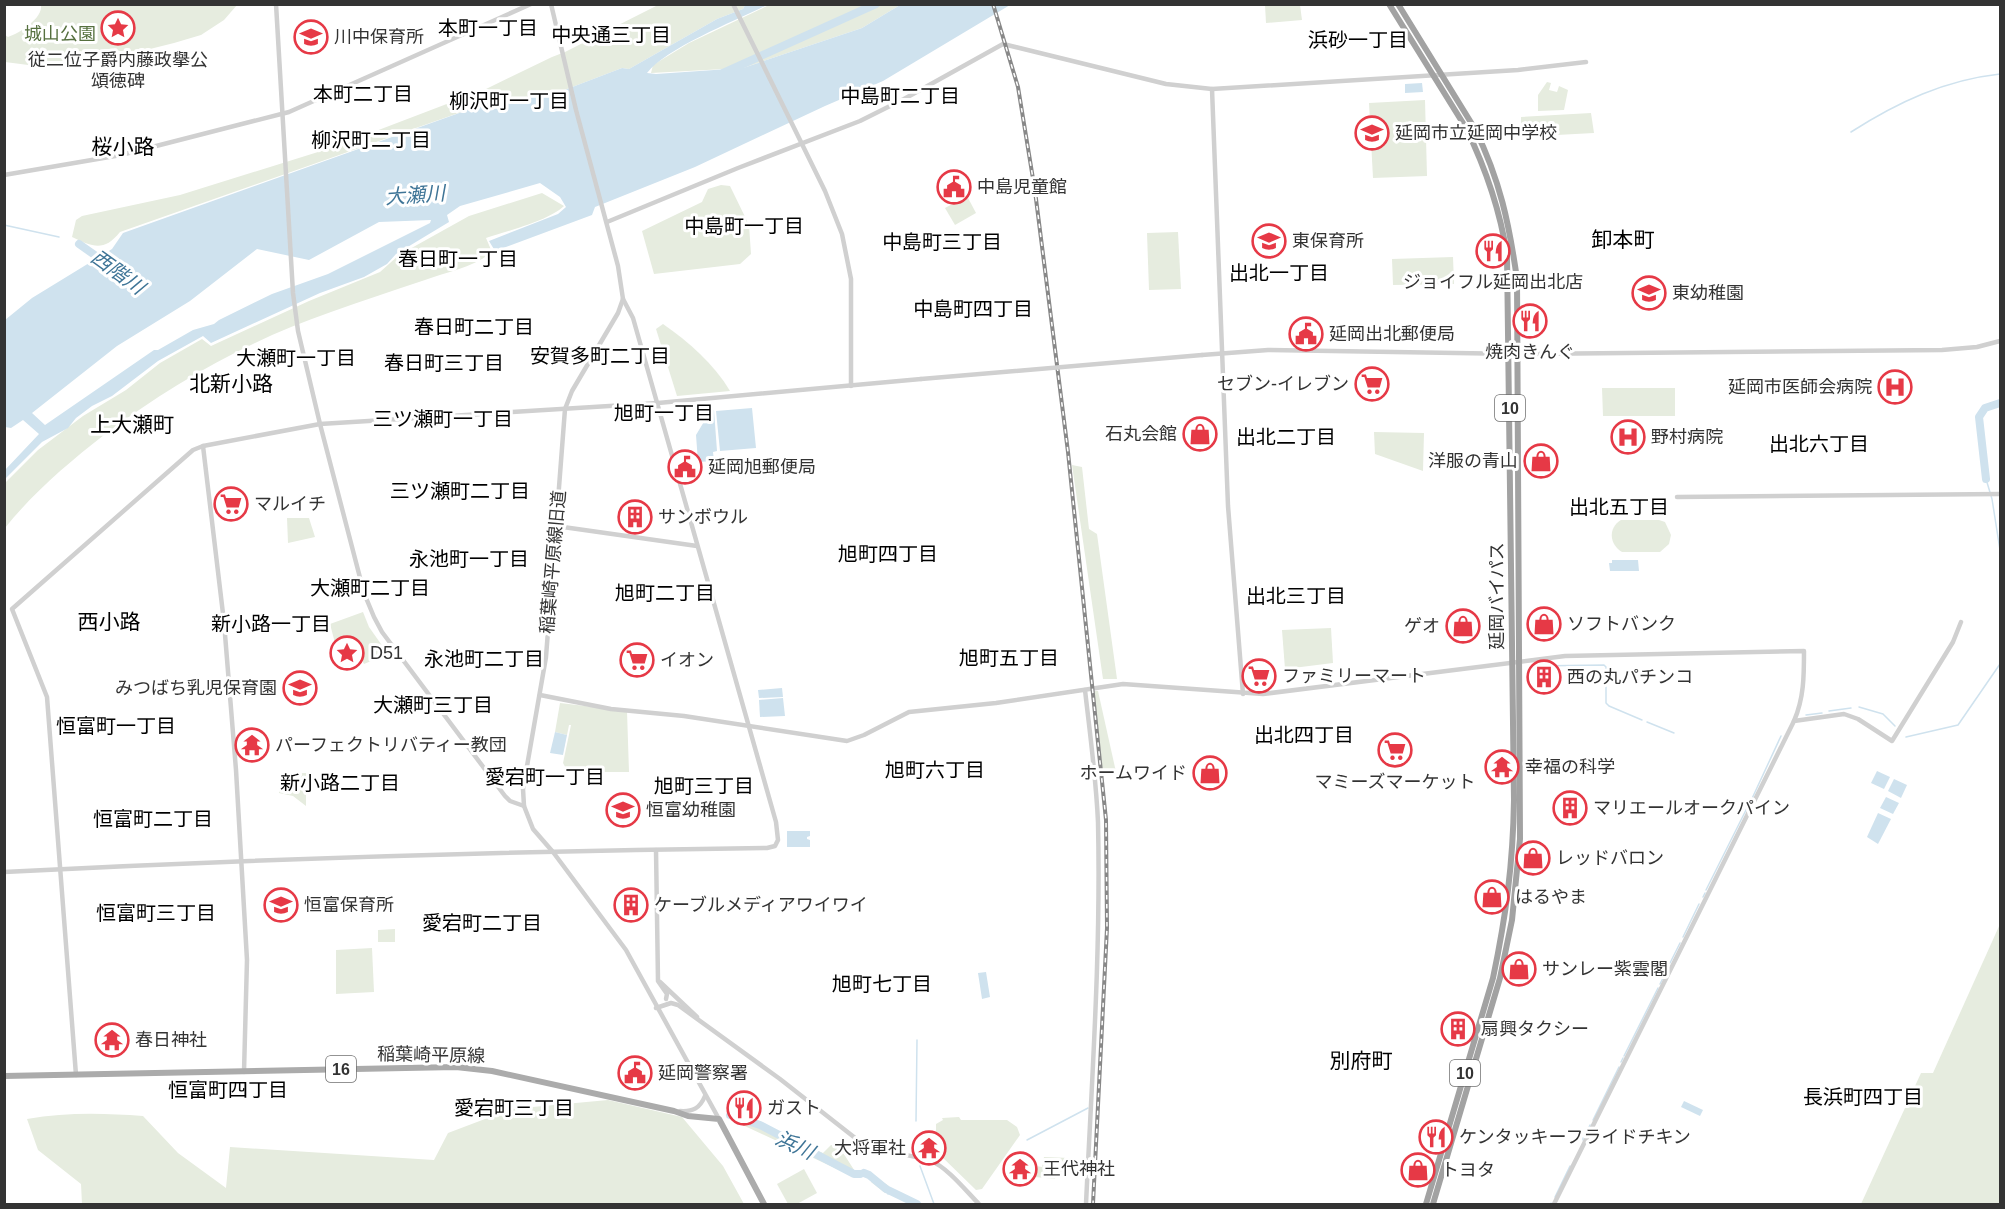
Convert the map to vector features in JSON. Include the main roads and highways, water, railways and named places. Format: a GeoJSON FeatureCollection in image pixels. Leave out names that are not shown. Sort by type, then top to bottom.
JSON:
{"type":"FeatureCollection","features":[{"type":"Feature","properties":{"kind":"highway","name":"延岡バイパス"},"geometry":{"type":"LineString","coordinates":[[1389,4],[1479,138],[1502,199],[1517,279],[1516,662],[1514,800],[1509,894],[1493,978],[1426,1204]]}},
{"type":"Feature","properties":{"kind":"highway","name":"延岡バイパス"},"geometry":{"type":"LineString","coordinates":[[1398,4],[1476,147],[1497,203],[1507,255],[1520,839],[1512,920],[1500,978],[1433,1204]]}},
{"type":"Feature","properties":{"kind":"main road","name":"稲葉崎平原線"},"geometry":{"type":"LineString","coordinates":[[4,1076],[456,1067],[492,1071],[688,1116],[719,1119],[764,1204]]}},
{"type":"Feature","properties":{"kind":"water"},"geometry":{"type":"Polygon","coordinates":[[[745,5],[767,5],[685,44],[647,73],[743,68],[862,28],[900,5],[1010,5],[883,81],[695,167],[595,207],[592,215],[495,251],[489,241],[558,214],[566,207],[560,197],[540,183],[460,206],[447,215],[449,222],[396,254],[387,264],[364,277],[320,293],[211,343],[203,336],[158,361],[112,396],[92,406],[76,418],[68,428],[42,442],[5,479],[5,470],[39,434],[23,420],[11,428],[5,427],[5,320],[32,298],[112,249],[123,233],[504,97],[535,97],[554,94],[622,68],[629,69],[717,19],[743,9],[745,5]],[[431,220],[379,222],[309,260],[257,249],[190,301],[117,346],[32,413],[45,425],[154,350],[158,350],[193,330],[214,324],[272,294],[328,274],[430,223],[431,220]]]}},
{"type":"Feature","properties":{"kind":"water"},"geometry":{"type":"Polygon","coordinates":[[[1422,83],[1423,92],[1405,93],[1405,84],[1422,83]]]}},
{"type":"Feature","properties":{"kind":"water"},"geometry":{"type":"Polygon","coordinates":[[[752,408],[756,448],[720,451],[716,411],[752,408]]]}},
{"type":"Feature","properties":{"kind":"water"},"geometry":{"type":"Polygon","coordinates":[[[711,410],[714,410],[717,451],[713,452],[714,461],[698,462],[696,435],[711,410]]]}},
{"type":"Feature","properties":{"kind":"water"},"geometry":{"type":"Polygon","coordinates":[[[1612,560],[1638,560],[1639,571],[1610,571],[1609,563],[1612,563],[1612,560]]]}},
{"type":"Feature","properties":{"kind":"water"},"geometry":{"type":"Polygon","coordinates":[[[782,688],[783,697],[759,698],[758,690],[782,688]]]}},
{"type":"Feature","properties":{"kind":"water"},"geometry":{"type":"Polygon","coordinates":[[[783,698],[785,716],[760,717],[759,700],[783,698]]]}},
{"type":"Feature","properties":{"kind":"water"},"geometry":{"type":"Polygon","coordinates":[[[555,732],[567,735],[563,755],[550,753],[555,732]]]}},
{"type":"Feature","properties":{"kind":"water"},"geometry":{"type":"Polygon","coordinates":[[[1877,771],[1890,777],[1884,789],[1871,783],[1877,771]]]}},
{"type":"Feature","properties":{"kind":"water"},"geometry":{"type":"Polygon","coordinates":[[[1894,779],[1907,785],[1901,798],[1888,791],[1894,779]]]}},
{"type":"Feature","properties":{"kind":"water"},"geometry":{"type":"Polygon","coordinates":[[[1886,797],[1899,803],[1893,814],[1880,808],[1886,797]]]}},
{"type":"Feature","properties":{"kind":"water"},"geometry":{"type":"Polygon","coordinates":[[[1878,813],[1891,819],[1878,844],[1867,837],[1878,813]]]}},
{"type":"Feature","properties":{"kind":"water"},"geometry":{"type":"Polygon","coordinates":[[[787,831],[810,831],[807,839],[810,840],[810,847],[787,847],[787,831]]]}},
{"type":"Feature","properties":{"kind":"water"},"geometry":{"type":"Polygon","coordinates":[[[986,972],[990,997],[982,999],[978,973],[986,972]]]}},
{"type":"Feature","properties":{"kind":"water"},"geometry":{"type":"Polygon","coordinates":[[[1684,1101],[1703,1110],[1700,1116],[1681,1107],[1684,1101]]]}},
{"type":"Feature","properties":{"kind":"waterway","name":"大瀬川"},"geometry":{"type":"LineString","coordinates":[[723,73],[876,4]]}},
{"type":"Feature","properties":{"kind":"waterway"},"geometry":{"type":"LineString","coordinates":[[1851,132],[1886,111],[1922,94],[1960,81],[2000,74]]}},
{"type":"Feature","properties":{"kind":"waterway","name":"西階川"},"geometry":{"type":"LineString","coordinates":[[4,225],[59,237]]}},
{"type":"Feature","properties":{"kind":"waterway","name":"西階川"},"geometry":{"type":"LineString","coordinates":[[79,244],[106,263]]}},
{"type":"Feature","properties":{"kind":"waterway"},"geometry":{"type":"LineString","coordinates":[[1986,479],[1979,417],[1985,408],[2000,403]]}},
{"type":"Feature","properties":{"kind":"waterway"},"geometry":{"type":"LineString","coordinates":[[1986,479],[1992,499],[2000,550]]}},
{"type":"Feature","properties":{"kind":"waterway"},"geometry":{"type":"LineString","coordinates":[[1906,737],[1958,725],[2000,664]]}},
{"type":"Feature","properties":{"kind":"waterway"},"geometry":{"type":"LineString","coordinates":[[1534,666],[1604,665],[1606,667],[1606,703],[1642,720]]}},
{"type":"Feature","properties":{"kind":"waterway"},"geometry":{"type":"LineString","coordinates":[[1859,707],[1883,714],[1895,726]]}},
{"type":"Feature","properties":{"kind":"waterway"},"geometry":{"type":"LineString","coordinates":[[1829,711],[1851,708]]}},
{"type":"Feature","properties":{"kind":"waterway"},"geometry":{"type":"LineString","coordinates":[[1806,715],[1822,713]]}},
{"type":"Feature","properties":{"kind":"waterway"},"geometry":{"type":"LineString","coordinates":[[1647,722],[1674,733]]}},
{"type":"Feature","properties":{"kind":"waterway"},"geometry":{"type":"LineString","coordinates":[[1749,805],[1781,736]]}},
{"type":"Feature","properties":{"kind":"waterway"},"geometry":{"type":"LineString","coordinates":[[1706,890],[1747,808]]}},
{"type":"Feature","properties":{"kind":"waterway"},"geometry":{"type":"LineString","coordinates":[[1703,897],[1705,893]]}},
{"type":"Feature","properties":{"kind":"waterway"},"geometry":{"type":"LineString","coordinates":[[1683,937],[1699,904]]}},
{"type":"Feature","properties":{"kind":"waterway"},"geometry":{"type":"LineString","coordinates":[[1670,963],[1680,943]]}},
{"type":"Feature","properties":{"kind":"waterway"},"geometry":{"type":"LineString","coordinates":[[1660,984],[1667,970]]}},
{"type":"Feature","properties":{"kind":"waterway"},"geometry":{"type":"LineString","coordinates":[[1624,1056],[1658,988]]}},
{"type":"Feature","properties":{"kind":"waterway"},"geometry":{"type":"LineString","coordinates":[[916,1121],[917,1040]]}},
{"type":"Feature","properties":{"kind":"waterway"},"geometry":{"type":"LineString","coordinates":[[1621,1062],[1623,1058]]}},
{"type":"Feature","properties":{"kind":"waterway"},"geometry":{"type":"LineString","coordinates":[[1593,1120],[1619,1067]]}},
{"type":"Feature","properties":{"kind":"waterway"},"geometry":{"type":"LineString","coordinates":[[1027,1140],[1088,1108]]}},
{"type":"Feature","properties":{"kind":"waterway","name":"浜川"},"geometry":{"type":"LineString","coordinates":[[730,1115],[760,1125],[854,1174],[860,1174]]}},
{"type":"Feature","properties":{"kind":"waterway"},"geometry":{"type":"LineString","coordinates":[[920,1166],[934,1204]]}},
{"type":"Feature","properties":{"kind":"waterway"},"geometry":{"type":"LineString","coordinates":[[1555,1197],[1570,1166]]}},
{"type":"Feature","properties":{"kind":"waterway","name":"浜川"},"geometry":{"type":"LineString","coordinates":[[864,1173],[886,1189],[917,1204]]}},
{"type":"Feature","properties":{"kind":"railway"},"geometry":{"type":"LineString","coordinates":[[993,4],[1018,87],[1035,191],[1068,452],[1106,820],[1107,928],[1093,1204]]}},
{"type":"Feature","properties":{"kind":"place","name":"従二位子爵内藤政擧公 頌徳碑"},"geometry":{"type":"Point","coordinates":[118,28]}},
{"type":"Feature","properties":{"kind":"place","name":"川中保育所"},"geometry":{"type":"Point","coordinates":[311,37]}},
{"type":"Feature","properties":{"kind":"place","name":"延岡市立延岡中学校"},"geometry":{"type":"Point","coordinates":[1372,133]}},
{"type":"Feature","properties":{"kind":"place","name":"中島児童館"},"geometry":{"type":"Point","coordinates":[954,187]}},
{"type":"Feature","properties":{"kind":"place","name":"東保育所"},"geometry":{"type":"Point","coordinates":[1269,241]}},
{"type":"Feature","properties":{"kind":"place","name":"ジョイフル延岡出北店"},"geometry":{"type":"Point","coordinates":[1493,251]}},
{"type":"Feature","properties":{"kind":"place","name":"東幼稚園"},"geometry":{"type":"Point","coordinates":[1649,293]}},
{"type":"Feature","properties":{"kind":"place","name":"焼肉きんぐ"},"geometry":{"type":"Point","coordinates":[1530,321]}},
{"type":"Feature","properties":{"kind":"place","name":"延岡出北郵便局"},"geometry":{"type":"Point","coordinates":[1306,334]}},
{"type":"Feature","properties":{"kind":"place","name":"セブン-イレブン"},"geometry":{"type":"Point","coordinates":[1372,384]}},
{"type":"Feature","properties":{"kind":"place","name":"延岡市医師会病院"},"geometry":{"type":"Point","coordinates":[1895,387]}},
{"type":"Feature","properties":{"kind":"place","name":"石丸会館"},"geometry":{"type":"Point","coordinates":[1200,434]}},
{"type":"Feature","properties":{"kind":"place","name":"野村病院"},"geometry":{"type":"Point","coordinates":[1628,437]}},
{"type":"Feature","properties":{"kind":"place","name":"洋服の青山"},"geometry":{"type":"Point","coordinates":[1541,461]}},
{"type":"Feature","properties":{"kind":"place","name":"延岡旭郵便局"},"geometry":{"type":"Point","coordinates":[685,467]}},
{"type":"Feature","properties":{"kind":"place","name":"マルイチ"},"geometry":{"type":"Point","coordinates":[231,504]}},
{"type":"Feature","properties":{"kind":"place","name":"サンボウル"},"geometry":{"type":"Point","coordinates":[635,517]}},
{"type":"Feature","properties":{"kind":"place","name":"ソフトバンク"},"geometry":{"type":"Point","coordinates":[1544,624]}},
{"type":"Feature","properties":{"kind":"place","name":"ゲオ"},"geometry":{"type":"Point","coordinates":[1463,626]}},
{"type":"Feature","properties":{"kind":"place","name":"D51"},"geometry":{"type":"Point","coordinates":[347,653]}},
{"type":"Feature","properties":{"kind":"place","name":"イオン"},"geometry":{"type":"Point","coordinates":[637,660]}},
{"type":"Feature","properties":{"kind":"place","name":"ファミリーマート"},"geometry":{"type":"Point","coordinates":[1259,676]}},
{"type":"Feature","properties":{"kind":"place","name":"西の丸パチンコ"},"geometry":{"type":"Point","coordinates":[1544,677]}},
{"type":"Feature","properties":{"kind":"place","name":"みつばち乳児保育園"},"geometry":{"type":"Point","coordinates":[300,688]}},
{"type":"Feature","properties":{"kind":"place","name":"パーフェクトリバティー教団"},"geometry":{"type":"Point","coordinates":[252,745]}},
{"type":"Feature","properties":{"kind":"place","name":"マミーズマーケット"},"geometry":{"type":"Point","coordinates":[1395,750]}},
{"type":"Feature","properties":{"kind":"place","name":"幸福の科学"},"geometry":{"type":"Point","coordinates":[1502,767]}},
{"type":"Feature","properties":{"kind":"place","name":"ホームワイド"},"geometry":{"type":"Point","coordinates":[1210,773]}},
{"type":"Feature","properties":{"kind":"place","name":"マリエールオークパイン"},"geometry":{"type":"Point","coordinates":[1570,808]}},
{"type":"Feature","properties":{"kind":"place","name":"恒富幼稚園"},"geometry":{"type":"Point","coordinates":[623,810]}},
{"type":"Feature","properties":{"kind":"place","name":"レッドバロン"},"geometry":{"type":"Point","coordinates":[1533,858]}},
{"type":"Feature","properties":{"kind":"place","name":"はるやま"},"geometry":{"type":"Point","coordinates":[1492,897]}},
{"type":"Feature","properties":{"kind":"place","name":"恒富保育所"},"geometry":{"type":"Point","coordinates":[281,905]}},
{"type":"Feature","properties":{"kind":"place","name":"ケーブルメディアワイワイ"},"geometry":{"type":"Point","coordinates":[631,905]}},
{"type":"Feature","properties":{"kind":"place","name":"サンレー紫雲閣"},"geometry":{"type":"Point","coordinates":[1519,969]}},
{"type":"Feature","properties":{"kind":"place","name":"扇興タクシー"},"geometry":{"type":"Point","coordinates":[1458,1029]}},
{"type":"Feature","properties":{"kind":"place","name":"春日神社"},"geometry":{"type":"Point","coordinates":[112,1040]}},
{"type":"Feature","properties":{"kind":"place","name":"延岡警察署"},"geometry":{"type":"Point","coordinates":[635,1073]}},
{"type":"Feature","properties":{"kind":"place","name":"ガスト"},"geometry":{"type":"Point","coordinates":[744,1108]}},
{"type":"Feature","properties":{"kind":"place","name":"ケンタッキーフライドチキン"},"geometry":{"type":"Point","coordinates":[1436,1137]}},
{"type":"Feature","properties":{"kind":"place","name":"大将軍社"},"geometry":{"type":"Point","coordinates":[929,1148]}},
{"type":"Feature","properties":{"kind":"place","name":"王代神社"},"geometry":{"type":"Point","coordinates":[1020,1169]}},
{"type":"Feature","properties":{"kind":"place","name":"トヨタ"},"geometry":{"type":"Point","coordinates":[1418,1170]}},
{"type":"Feature","properties":{"kind":"district","name":"本町一丁目"},"geometry":{"type":"Point","coordinates":[488,28]}},
{"type":"Feature","properties":{"kind":"district","name":"中央通三丁目"},"geometry":{"type":"Point","coordinates":[611,35]}},
{"type":"Feature","properties":{"kind":"district","name":"浜砂一丁目"},"geometry":{"type":"Point","coordinates":[1358,40]}},
{"type":"Feature","properties":{"kind":"district","name":"本町二丁目"},"geometry":{"type":"Point","coordinates":[363,94]}},
{"type":"Feature","properties":{"kind":"district","name":"中島町二丁目"},"geometry":{"type":"Point","coordinates":[900,96]}},
{"type":"Feature","properties":{"kind":"district","name":"柳沢町一丁目"},"geometry":{"type":"Point","coordinates":[509,101]}},
{"type":"Feature","properties":{"kind":"district","name":"柳沢町二丁目"},"geometry":{"type":"Point","coordinates":[371,140]}},
{"type":"Feature","properties":{"kind":"district","name":"桜小路"},"geometry":{"type":"Point","coordinates":[123,146]}},
{"type":"Feature","properties":{"kind":"district","name":"中島町一丁目"},"geometry":{"type":"Point","coordinates":[744,226]}},
{"type":"Feature","properties":{"kind":"district","name":"卸本町"},"geometry":{"type":"Point","coordinates":[1623,239]}},
{"type":"Feature","properties":{"kind":"district","name":"中島町三丁目"},"geometry":{"type":"Point","coordinates":[942,242]}},
{"type":"Feature","properties":{"kind":"district","name":"春日町一丁目"},"geometry":{"type":"Point","coordinates":[458,259]}},
{"type":"Feature","properties":{"kind":"district","name":"出北一丁目"},"geometry":{"type":"Point","coordinates":[1279,273]}},
{"type":"Feature","properties":{"kind":"district","name":"中島町四丁目"},"geometry":{"type":"Point","coordinates":[973,309]}},
{"type":"Feature","properties":{"kind":"district","name":"春日町二丁目"},"geometry":{"type":"Point","coordinates":[474,327]}},
{"type":"Feature","properties":{"kind":"district","name":"安賀多町二丁目"},"geometry":{"type":"Point","coordinates":[600,356]}},
{"type":"Feature","properties":{"kind":"district","name":"大瀬町一丁目"},"geometry":{"type":"Point","coordinates":[296,358]}},
{"type":"Feature","properties":{"kind":"district","name":"春日町三丁目"},"geometry":{"type":"Point","coordinates":[444,363]}},
{"type":"Feature","properties":{"kind":"district","name":"北新小路"},"geometry":{"type":"Point","coordinates":[231,383]}},
{"type":"Feature","properties":{"kind":"district","name":"旭町一丁目"},"geometry":{"type":"Point","coordinates":[664,413]}},
{"type":"Feature","properties":{"kind":"district","name":"三ツ瀬町一丁目"},"geometry":{"type":"Point","coordinates":[443,419]}},
{"type":"Feature","properties":{"kind":"district","name":"上大瀬町"},"geometry":{"type":"Point","coordinates":[132,424]}},
{"type":"Feature","properties":{"kind":"district","name":"出北二丁目"},"geometry":{"type":"Point","coordinates":[1286,437]}},
{"type":"Feature","properties":{"kind":"district","name":"出北六丁目"},"geometry":{"type":"Point","coordinates":[1819,444]}},
{"type":"Feature","properties":{"kind":"district","name":"三ツ瀬町二丁目"},"geometry":{"type":"Point","coordinates":[460,491]}},
{"type":"Feature","properties":{"kind":"district","name":"出北五丁目"},"geometry":{"type":"Point","coordinates":[1619,507]}},
{"type":"Feature","properties":{"kind":"district","name":"旭町四丁目"},"geometry":{"type":"Point","coordinates":[888,554]}},
{"type":"Feature","properties":{"kind":"district","name":"永池町一丁目"},"geometry":{"type":"Point","coordinates":[469,559]}},
{"type":"Feature","properties":{"kind":"district","name":"大瀬町二丁目"},"geometry":{"type":"Point","coordinates":[370,588]}},
{"type":"Feature","properties":{"kind":"district","name":"旭町二丁目"},"geometry":{"type":"Point","coordinates":[665,593]}},
{"type":"Feature","properties":{"kind":"district","name":"出北三丁目"},"geometry":{"type":"Point","coordinates":[1296,596]}},
{"type":"Feature","properties":{"kind":"district","name":"西小路"},"geometry":{"type":"Point","coordinates":[109,621]}},
{"type":"Feature","properties":{"kind":"district","name":"新小路一丁目"},"geometry":{"type":"Point","coordinates":[271,624]}},
{"type":"Feature","properties":{"kind":"district","name":"旭町五丁目"},"geometry":{"type":"Point","coordinates":[1009,658]}},
{"type":"Feature","properties":{"kind":"district","name":"永池町二丁目"},"geometry":{"type":"Point","coordinates":[484,659]}},
{"type":"Feature","properties":{"kind":"district","name":"大瀬町三丁目"},"geometry":{"type":"Point","coordinates":[433,705]}},
{"type":"Feature","properties":{"kind":"district","name":"恒富町一丁目"},"geometry":{"type":"Point","coordinates":[116,726]}},
{"type":"Feature","properties":{"kind":"district","name":"出北四丁目"},"geometry":{"type":"Point","coordinates":[1304,735]}},
{"type":"Feature","properties":{"kind":"district","name":"旭町六丁目"},"geometry":{"type":"Point","coordinates":[935,770]}},
{"type":"Feature","properties":{"kind":"district","name":"愛宕町一丁目"},"geometry":{"type":"Point","coordinates":[545,777]}},
{"type":"Feature","properties":{"kind":"district","name":"新小路二丁目"},"geometry":{"type":"Point","coordinates":[340,783]}},
{"type":"Feature","properties":{"kind":"district","name":"旭町三丁目"},"geometry":{"type":"Point","coordinates":[704,786]}},
{"type":"Feature","properties":{"kind":"district","name":"恒富町二丁目"},"geometry":{"type":"Point","coordinates":[153,819]}},
{"type":"Feature","properties":{"kind":"district","name":"恒富町三丁目"},"geometry":{"type":"Point","coordinates":[156,913]}},
{"type":"Feature","properties":{"kind":"district","name":"愛宕町二丁目"},"geometry":{"type":"Point","coordinates":[482,923]}},
{"type":"Feature","properties":{"kind":"district","name":"旭町七丁目"},"geometry":{"type":"Point","coordinates":[882,984]}},
{"type":"Feature","properties":{"kind":"district","name":"別府町"},"geometry":{"type":"Point","coordinates":[1361,1060]}},
{"type":"Feature","properties":{"kind":"district","name":"恒富町四丁目"},"geometry":{"type":"Point","coordinates":[228,1090]}},
{"type":"Feature","properties":{"kind":"district","name":"長浜町四丁目"},"geometry":{"type":"Point","coordinates":[1863,1097]}},
{"type":"Feature","properties":{"kind":"district","name":"愛宕町三丁目"},"geometry":{"type":"Point","coordinates":[514,1108]}},
{"type":"Feature","properties":{"kind":"park label","name":"城山公園"},"geometry":{"type":"Point","coordinates":[60,34]}}]}
